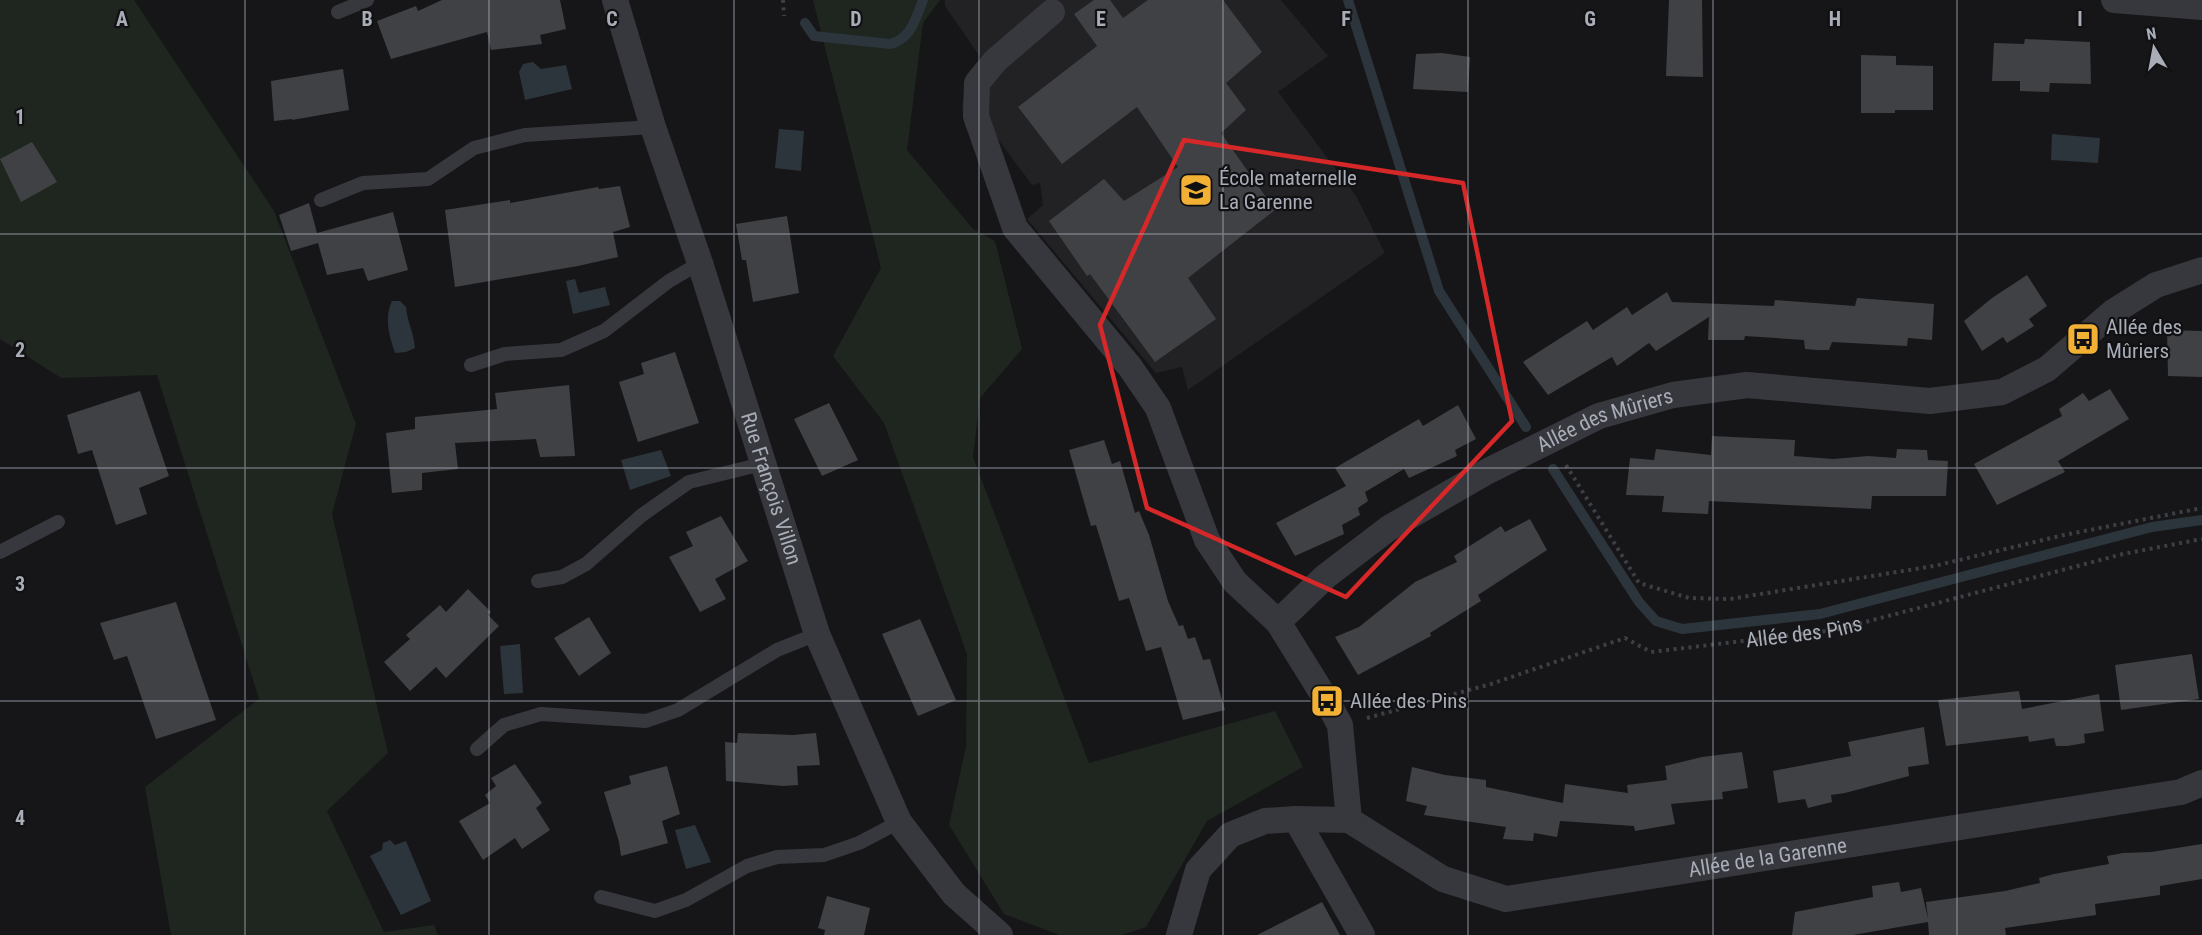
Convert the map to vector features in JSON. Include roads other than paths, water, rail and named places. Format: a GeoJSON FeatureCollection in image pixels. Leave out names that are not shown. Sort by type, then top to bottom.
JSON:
{"type":"FeatureCollection","features":[{"type":"Feature","properties":{"kind":"street"},"geometry":{"type":"LineString","coordinates":[[2114,0],[2202,8]]}},
{"type":"Feature","properties":{"kind":"street","name":"Rue François Villon"},"geometry":{"type":"LineString","coordinates":[[614,1],[653,127],[700,263],[817,634],[899,822],[954,894],[1000,935]]}},
{"type":"Feature","properties":{"kind":"street"},"geometry":{"type":"LineString","coordinates":[[1052,12],[995,61],[977,83],[976,116],[1015,228],[1130,367],[1158,408],[1207,540],[1235,582],[1278,622],[1340,725],[1349,820],[1265,821],[1230,835],[1198,870],[1179,935]]}},
{"type":"Feature","properties":{"kind":"street","name":"Allée des Mûriers"},"geometry":{"type":"LineString","coordinates":[[1278,622],[1326,576],[1389,528],[1488,471],[1599,416],[1672,395],[1748,386],[1930,401],[2002,392],[2047,369],[2113,312],[2156,285],[2202,270]]}},
{"type":"Feature","properties":{"kind":"street","name":"Allée de la Garenne"},"geometry":{"type":"LineString","coordinates":[[1349,820],[1443,879],[1506,898],[2181,792],[2202,783]]}},
{"type":"Feature","properties":{"kind":"street"},"geometry":{"type":"LineString","coordinates":[[1296,819],[1362,935]]}},
{"type":"Feature","properties":{"kind":"lane"},"geometry":{"type":"LineString","coordinates":[[338,12],[367,0]]}},
{"type":"Feature","properties":{"kind":"lane"},"geometry":{"type":"LineString","coordinates":[[321,200],[363,183],[428,178],[474,148],[525,135],[653,127]]}},
{"type":"Feature","properties":{"kind":"lane"},"geometry":{"type":"LineString","coordinates":[[471,364],[505,354],[561,350],[604,331],[669,281],[700,263]]}},
{"type":"Feature","properties":{"kind":"lane"},"geometry":{"type":"LineString","coordinates":[[538,580],[562,577],[586,564],[642,515],[688,482],[762,464]]}},
{"type":"Feature","properties":{"kind":"lane"},"geometry":{"type":"LineString","coordinates":[[0,552],[58,522]]}},
{"type":"Feature","properties":{"kind":"lane"},"geometry":{"type":"LineString","coordinates":[[477,749],[504,725],[541,714],[646,721],[678,710],[777,650],[817,634]]}},
{"type":"Feature","properties":{"kind":"lane"},"geometry":{"type":"LineString","coordinates":[[601,897],[655,911],[686,900],[747,866],[777,857],[824,855],[859,843],[899,822]]}},
{"type":"Feature","properties":{"kind":"waterway"},"geometry":{"type":"LineString","coordinates":[[805,23],[814,36],[890,44],[908,33],[923,0]]}},
{"type":"Feature","properties":{"kind":"waterway"},"geometry":{"type":"LineString","coordinates":[[1348,0],[1439,291],[1526,427]]}},
{"type":"Feature","properties":{"kind":"waterway"},"geometry":{"type":"LineString","coordinates":[[1553,469],[1639,602],[1656,621],[1682,629],[1820,614],[2152,527],[2202,520]]}},
{"type":"Feature","properties":{"kind":"place","name":"École maternelle La Garenne"},"geometry":{"type":"Point","coordinates":[1196,190]}},
{"type":"Feature","properties":{"kind":"place","name":"Allée des Mûriers"},"geometry":{"type":"Point","coordinates":[2083,339]}},
{"type":"Feature","properties":{"kind":"place","name":"Allée des Pins"},"geometry":{"type":"Point","coordinates":[1327,701]}}]}
